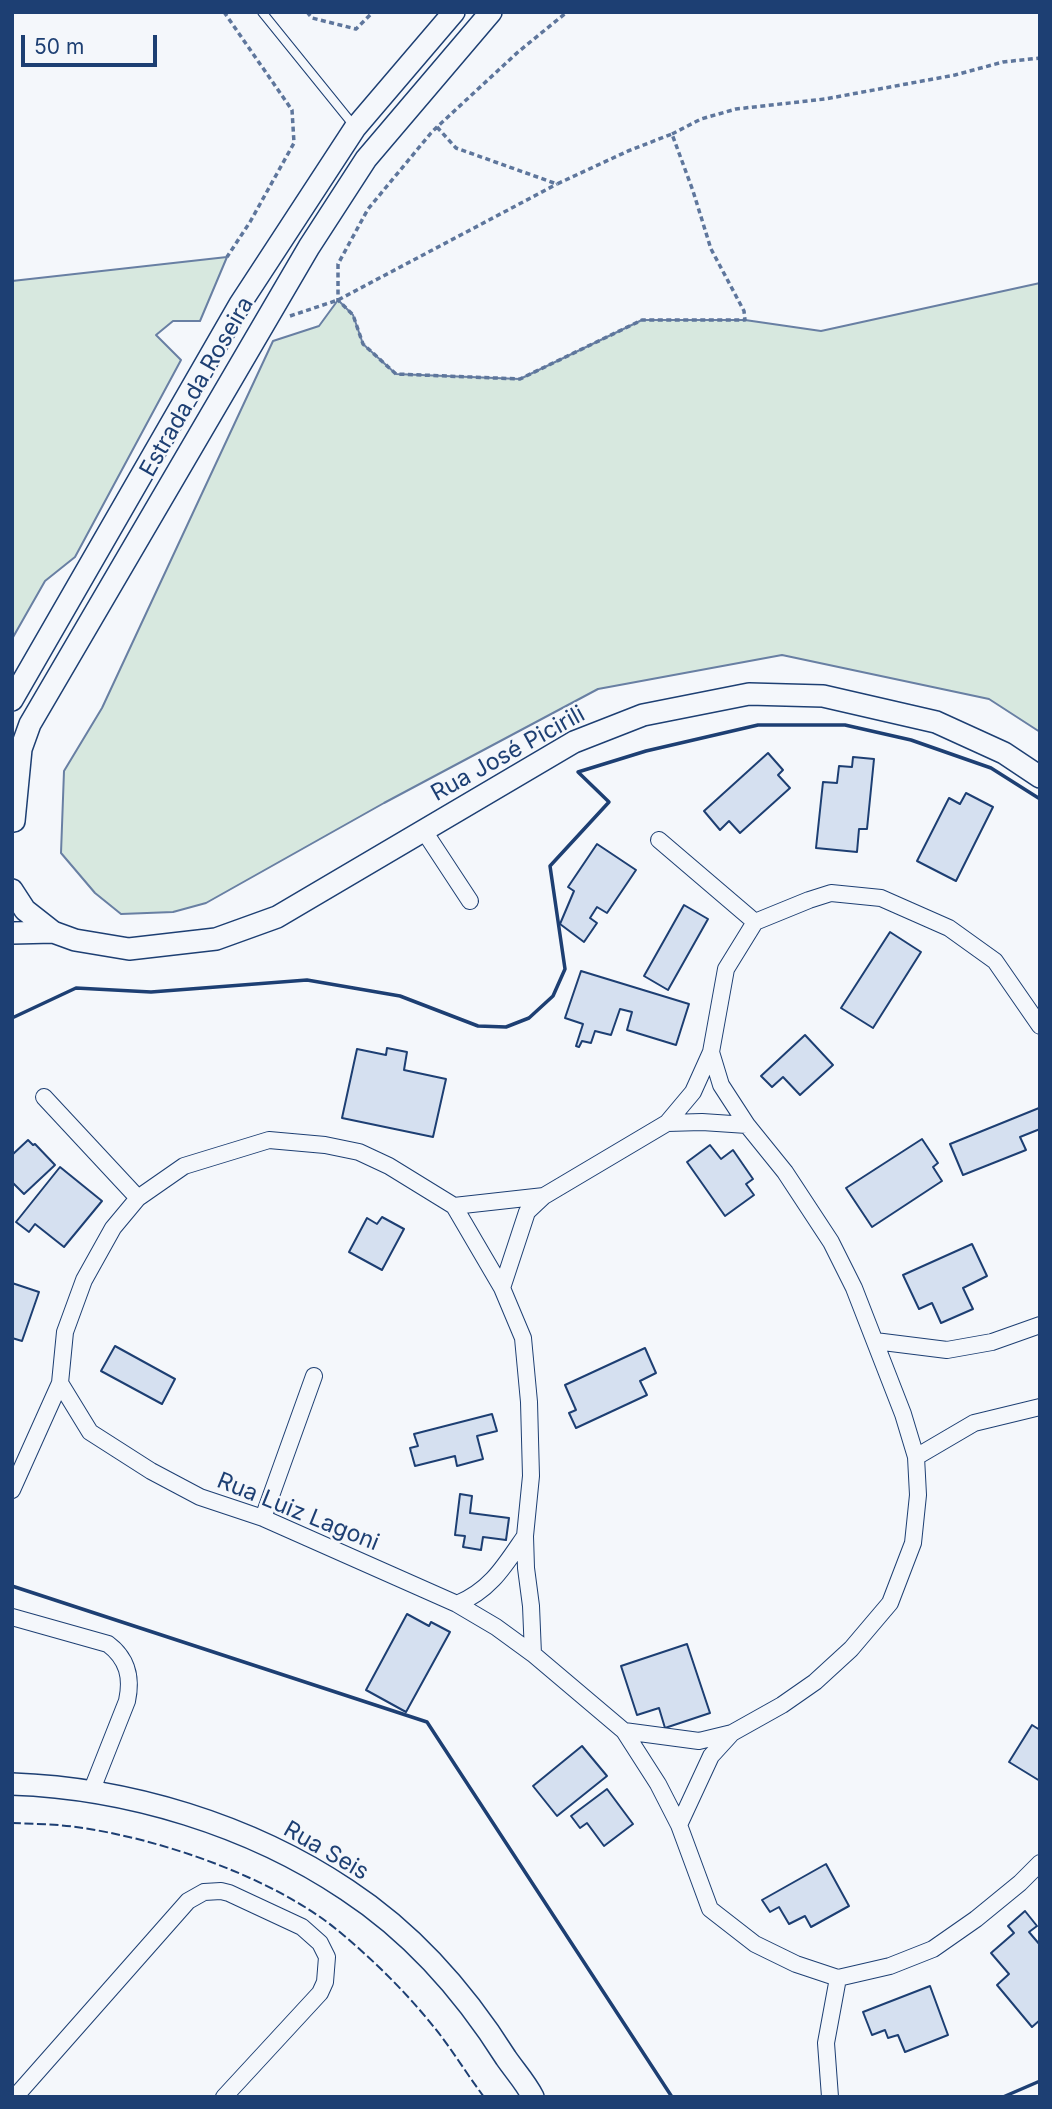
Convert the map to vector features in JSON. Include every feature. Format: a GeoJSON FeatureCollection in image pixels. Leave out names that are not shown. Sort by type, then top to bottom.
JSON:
{"type":"FeatureCollection","features":[{"type":"Feature","properties":{"kind":"street","name":"Estrada da Roseira"},"geometry":{"type":"LineString","coordinates":[[12,700],[240,304],[355,128],[454,12]]}},
{"type":"Feature","properties":{"kind":"street","name":"Estrada da Roseira"},"geometry":{"type":"LineString","coordinates":[[13,826],[21,749],[30,724],[263,325],[366,159],[491,12]]}},
{"type":"Feature","properties":{"kind":"street","name":"Rua José Picirili"},"geometry":{"type":"LineString","coordinates":[[52,933],[75,940],[129,949],[216,939],[277,916],[574,742],[643,715],[749,694],[823,696],[936,722],[1004,753],[1040,777]]}},
{"type":"Feature","properties":{"kind":"street"},"geometry":{"type":"LineString","coordinates":[[424,831],[470,901]]}},
{"type":"Feature","properties":{"kind":"street"},"geometry":{"type":"LineString","coordinates":[[659,840],[755,922]]}},
{"type":"Feature","properties":{"kind":"street"},"geometry":{"type":"LineString","coordinates":[[12,890],[24,910],[52,933]]}},
{"type":"Feature","properties":{"kind":"street"},"geometry":{"type":"LineString","coordinates":[[502,1288],[527,1212],[544,1196],[667,1123],[693,1092],[711,1052],[726,969],[755,922],[831,893],[881,898],[949,928],[995,961],[1040,1026]]}},
{"type":"Feature","properties":{"kind":"street"},"geometry":{"type":"LineString","coordinates":[[12,933],[52,933]]}},
{"type":"Feature","properties":{"kind":"street"},"geometry":{"type":"LineString","coordinates":[[624,1731],[699,1741],[733,1733],[782,1705],[815,1682],[851,1649],[890,1603],[913,1543],[918,1495],[916,1457],[854,1288],[831,1242],[785,1172],[747,1125],[721,1086],[711,1052]]}},
{"type":"Feature","properties":{"kind":"street"},"geometry":{"type":"LineString","coordinates":[[44,1097],[138,1198]]}},
{"type":"Feature","properties":{"kind":"street"},"geometry":{"type":"LineString","coordinates":[[667,1123],[747,1125]]}},
{"type":"Feature","properties":{"kind":"street"},"geometry":{"type":"LineString","coordinates":[[12,1490],[60,1383],[65,1332],[84,1280],[113,1228],[138,1198],[184,1166],[269,1140],[325,1145],[359,1152],[388,1166],[454,1206],[502,1288],[523,1338],[529,1402],[531,1476],[525,1536],[533,1654]]}},
{"type":"Feature","properties":{"kind":"street"},"geometry":{"type":"LineString","coordinates":[[454,1206],[544,1196]]}},
{"type":"Feature","properties":{"kind":"street"},"geometry":{"type":"LineString","coordinates":[[875,1341],[947,1350],[992,1342],[1040,1325]]}},
{"type":"Feature","properties":{"kind":"street"},"geometry":{"type":"LineString","coordinates":[[263,1518],[314,1376]]}},
{"type":"Feature","properties":{"kind":"street","name":"Rua Luiz Lagoni"},"geometry":{"type":"LineString","coordinates":[[60,1383],[90,1432],[151,1471],[200,1497],[263,1518],[457,1604],[496,1627],[533,1654],[624,1731],[658,1784],[679,1825],[710,1909],[755,1944],[796,1964],[838,1978]]}},
{"type":"Feature","properties":{"kind":"street"},"geometry":{"type":"LineString","coordinates":[[916,1457],[974,1423],[1040,1407]]}},
{"type":"Feature","properties":{"kind":"street"},"geometry":{"type":"LineString","coordinates":[[457,1604],[477,1596],[503,1568],[525,1536]]}},
{"type":"Feature","properties":{"kind":"street"},"geometry":{"type":"LineString","coordinates":[[12,1617],[108,1644],[117,1651],[128,1671],[131,1686],[127,1701],[90,1792]]}},
{"type":"Feature","properties":{"kind":"street"},"geometry":{"type":"LineString","coordinates":[[679,1825],[711,1756],[733,1733]]}},
{"type":"Feature","properties":{"kind":"street","name":"Rua Seis"},"geometry":{"type":"LineString","coordinates":[[12,1784],[90,1792],[152,1805],[220,1827],[280,1852],[348,1890],[407,1939],[444,1976],[493,2037],[533,2097]]}},
{"type":"Feature","properties":{"kind":"street"},"geometry":{"type":"LineString","coordinates":[[830,2097],[826,2043],[838,1978],[890,1966],[933,1949],[976,1919],[1040,1863]]}},
{"type":"Feature","properties":{"kind":"street"},"geometry":{"type":"LineString","coordinates":[[15,2097],[188,1901],[204,1892],[221,1891],[258,1904],[302,1927],[320,1943],[327,1957],[328,1970],[320,1993],[224,2097]]}},
{"type":"Feature","properties":{"kind":"lane"},"geometry":{"type":"LineString","coordinates":[[262,12],[355,128]]}},
{"type":"Feature","properties":{"kind":"path"},"geometry":{"type":"LineString","coordinates":[[224,12],[292,110],[294,143],[227,257]]}},
{"type":"Feature","properties":{"kind":"path"},"geometry":{"type":"LineString","coordinates":[[307,12],[312,18],[356,29],[373,12]]}},
{"type":"Feature","properties":{"kind":"path"},"geometry":{"type":"LineString","coordinates":[[567,12],[518,52],[437,127],[368,209],[338,264],[338,300],[353,315],[363,344],[396,374],[520,379],[642,320],[745,320],[744,311],[711,250],[672,134]]}},
{"type":"Feature","properties":{"kind":"path"},"geometry":{"type":"LineString","coordinates":[[263,325],[338,300],[557,184],[701,119],[736,109],[825,99],[955,75],[1003,62],[1040,58]]}},
{"type":"Feature","properties":{"kind":"path"},"geometry":{"type":"LineString","coordinates":[[437,127],[456,148],[557,184]]}},
{"type":"Feature","properties":{"kind":"shaded area"},"geometry":{"type":"Polygon","coordinates":[[[227,257],[200,321],[173,321],[156,335],[181,360],[75,557],[45,581],[12,639],[12,281],[227,257]]]}},
{"type":"Feature","properties":{"kind":"shaded area"},"geometry":{"type":"Polygon","coordinates":[[[1040,283],[1040,732],[989,699],[782,655],[598,689],[384,803],[206,903],[173,912],[121,914],[95,893],[61,853],[64,771],[102,708],[273,341],[319,326],[338,300],[353,315],[363,344],[396,374],[520,379],[642,320],[745,320],[821,331],[1040,283]]]}},
{"type":"Feature","properties":{"kind":"building"},"geometry":{"type":"Polygon","coordinates":[[[768,753],[783,770],[778,775],[790,788],[740,833],[729,821],[720,830],[704,811],[768,753]]]}},
{"type":"Feature","properties":{"kind":"building"},"geometry":{"type":"Polygon","coordinates":[[[853,757],[874,759],[867,829],[859,829],[857,852],[816,848],[823,782],[837,783],[839,766],[852,767],[853,757]]]}},
{"type":"Feature","properties":{"kind":"building"},"geometry":{"type":"Polygon","coordinates":[[[966,793],[993,807],[956,881],[917,861],[949,798],[960,804],[966,793]]]}},
{"type":"Feature","properties":{"kind":"building"},"geometry":{"type":"Polygon","coordinates":[[[597,844],[636,870],[607,913],[597,907],[590,918],[597,923],[584,942],[560,924],[574,891],[568,887],[597,844]]]}},
{"type":"Feature","properties":{"kind":"building"},"geometry":{"type":"Polygon","coordinates":[[[684,905],[708,919],[668,990],[644,976],[684,905]]]}},
{"type":"Feature","properties":{"kind":"building"},"geometry":{"type":"Polygon","coordinates":[[[890,932],[921,952],[873,1028],[841,1008],[890,932]]]}},
{"type":"Feature","properties":{"kind":"building"},"geometry":{"type":"Polygon","coordinates":[[[581,971],[689,1004],[676,1045],[627,1030],[632,1012],[620,1009],[611,1035],[595,1031],[591,1043],[582,1041],[579,1047],[576,1046],[583,1024],[565,1018],[581,971]]]}},
{"type":"Feature","properties":{"kind":"building"},"geometry":{"type":"Polygon","coordinates":[[[805,1035],[833,1065],[800,1095],[783,1077],[772,1087],[761,1076],[805,1035]]]}},
{"type":"Feature","properties":{"kind":"building"},"geometry":{"type":"Polygon","coordinates":[[[387,1048],[407,1052],[404,1070],[446,1079],[433,1137],[342,1118],[357,1049],[386,1055],[387,1048]]]}},
{"type":"Feature","properties":{"kind":"building"},"geometry":{"type":"Polygon","coordinates":[[[1039,1108],[1040,1129],[1020,1137],[1026,1150],[963,1175],[950,1144],[1039,1108]]]}},
{"type":"Feature","properties":{"kind":"building"},"geometry":{"type":"Polygon","coordinates":[[[922,1139],[938,1163],[933,1167],[942,1181],[872,1227],[846,1188],[922,1139]]]}},
{"type":"Feature","properties":{"kind":"building"},"geometry":{"type":"Polygon","coordinates":[[[28,1140],[55,1165],[24,1194],[12,1182],[12,1155],[28,1140]]]}},
{"type":"Feature","properties":{"kind":"building"},"geometry":{"type":"Polygon","coordinates":[[[710,1145],[721,1159],[733,1150],[753,1179],[746,1184],[754,1195],[725,1216],[687,1162],[710,1145]]]}},
{"type":"Feature","properties":{"kind":"building"},"geometry":{"type":"Polygon","coordinates":[[[60,1167],[102,1201],[64,1247],[35,1224],[29,1232],[16,1222],[60,1167]]]}},
{"type":"Feature","properties":{"kind":"building"},"geometry":{"type":"Polygon","coordinates":[[[382,1217],[404,1229],[382,1270],[349,1252],[367,1218],[377,1224],[382,1217]]]}},
{"type":"Feature","properties":{"kind":"building"},"geometry":{"type":"Polygon","coordinates":[[[972,1244],[987,1276],[963,1288],[973,1309],[941,1323],[932,1303],[919,1309],[903,1275],[972,1244]]]}},
{"type":"Feature","properties":{"kind":"building"},"geometry":{"type":"Polygon","coordinates":[[[12,1283],[39,1292],[22,1341],[12,1338],[12,1283]]]}},
{"type":"Feature","properties":{"kind":"building"},"geometry":{"type":"Polygon","coordinates":[[[115,1346],[175,1379],[162,1404],[101,1371],[115,1346]]]}},
{"type":"Feature","properties":{"kind":"building"},"geometry":{"type":"Polygon","coordinates":[[[645,1348],[656,1373],[640,1381],[647,1395],[576,1428],[569,1413],[576,1410],[565,1385],[645,1348]]]}},
{"type":"Feature","properties":{"kind":"building"},"geometry":{"type":"Polygon","coordinates":[[[492,1414],[497,1431],[477,1436],[483,1459],[457,1466],[455,1456],[415,1466],[410,1448],[418,1446],[414,1434],[492,1414]]]}},
{"type":"Feature","properties":{"kind":"building"},"geometry":{"type":"Polygon","coordinates":[[[460,1494],[472,1496],[470,1513],[509,1518],[506,1540],[483,1537],[481,1550],[463,1547],[465,1536],[455,1535],[460,1494]]]}},
{"type":"Feature","properties":{"kind":"building"},"geometry":{"type":"Polygon","coordinates":[[[407,1614],[429,1626],[431,1622],[450,1632],[406,1712],[366,1690],[407,1614]]]}},
{"type":"Feature","properties":{"kind":"building"},"geometry":{"type":"Polygon","coordinates":[[[687,1644],[710,1713],[665,1728],[659,1708],[637,1715],[621,1666],[687,1644]]]}},
{"type":"Feature","properties":{"kind":"building"},"geometry":{"type":"Polygon","coordinates":[[[1032,1725],[1040,1730],[1040,1781],[1009,1762],[1032,1725]]]}},
{"type":"Feature","properties":{"kind":"building"},"geometry":{"type":"Polygon","coordinates":[[[582,1746],[607,1776],[557,1816],[533,1786],[582,1746]]]}},
{"type":"Feature","properties":{"kind":"building"},"geometry":{"type":"Polygon","coordinates":[[[607,1789],[633,1824],[604,1846],[587,1823],[580,1828],[571,1816],[607,1789]]]}},
{"type":"Feature","properties":{"kind":"building"},"geometry":{"type":"Polygon","coordinates":[[[826,1864],[849,1906],[811,1927],[805,1916],[789,1924],[779,1907],[770,1912],[762,1900],[826,1864]]]}},
{"type":"Feature","properties":{"kind":"building"},"geometry":{"type":"Polygon","coordinates":[[[1025,1911],[1037,1926],[1029,1932],[1040,1945],[1040,2020],[1032,2027],[997,1985],[1009,1974],[991,1953],[1014,1933],[1008,1926],[1025,1911]]]}},
{"type":"Feature","properties":{"kind":"building"},"geometry":{"type":"Polygon","coordinates":[[[930,1986],[948,2035],[905,2052],[898,2035],[888,2038],[885,2030],[872,2035],[863,2012],[930,1986]]]}},
{"type":"Feature","properties":{"kind":"fence"},"geometry":{"type":"LineString","coordinates":[[12,1823],[108,1832],[177,1850],[247,1877],[310,1910],[336,1929],[392,1980],[441,2036],[484,2097]]}},
{"type":"Feature","properties":{"kind":"wall"},"geometry":{"type":"LineString","coordinates":[[12,1018],[76,988],[151,992],[307,980],[400,996],[478,1026],[506,1027],[529,1018],[553,996],[565,969],[550,866],[609,802],[578,772],[646,751],[758,725],[845,725],[911,740],[991,768],[1040,799]]}},
{"type":"Feature","properties":{"kind":"wall"},"geometry":{"type":"LineString","coordinates":[[12,1586],[427,1722],[672,2097]]}},
{"type":"Feature","properties":{"kind":"wall"},"geometry":{"type":"LineString","coordinates":[[1003,2097],[1040,2081]]}}]}
